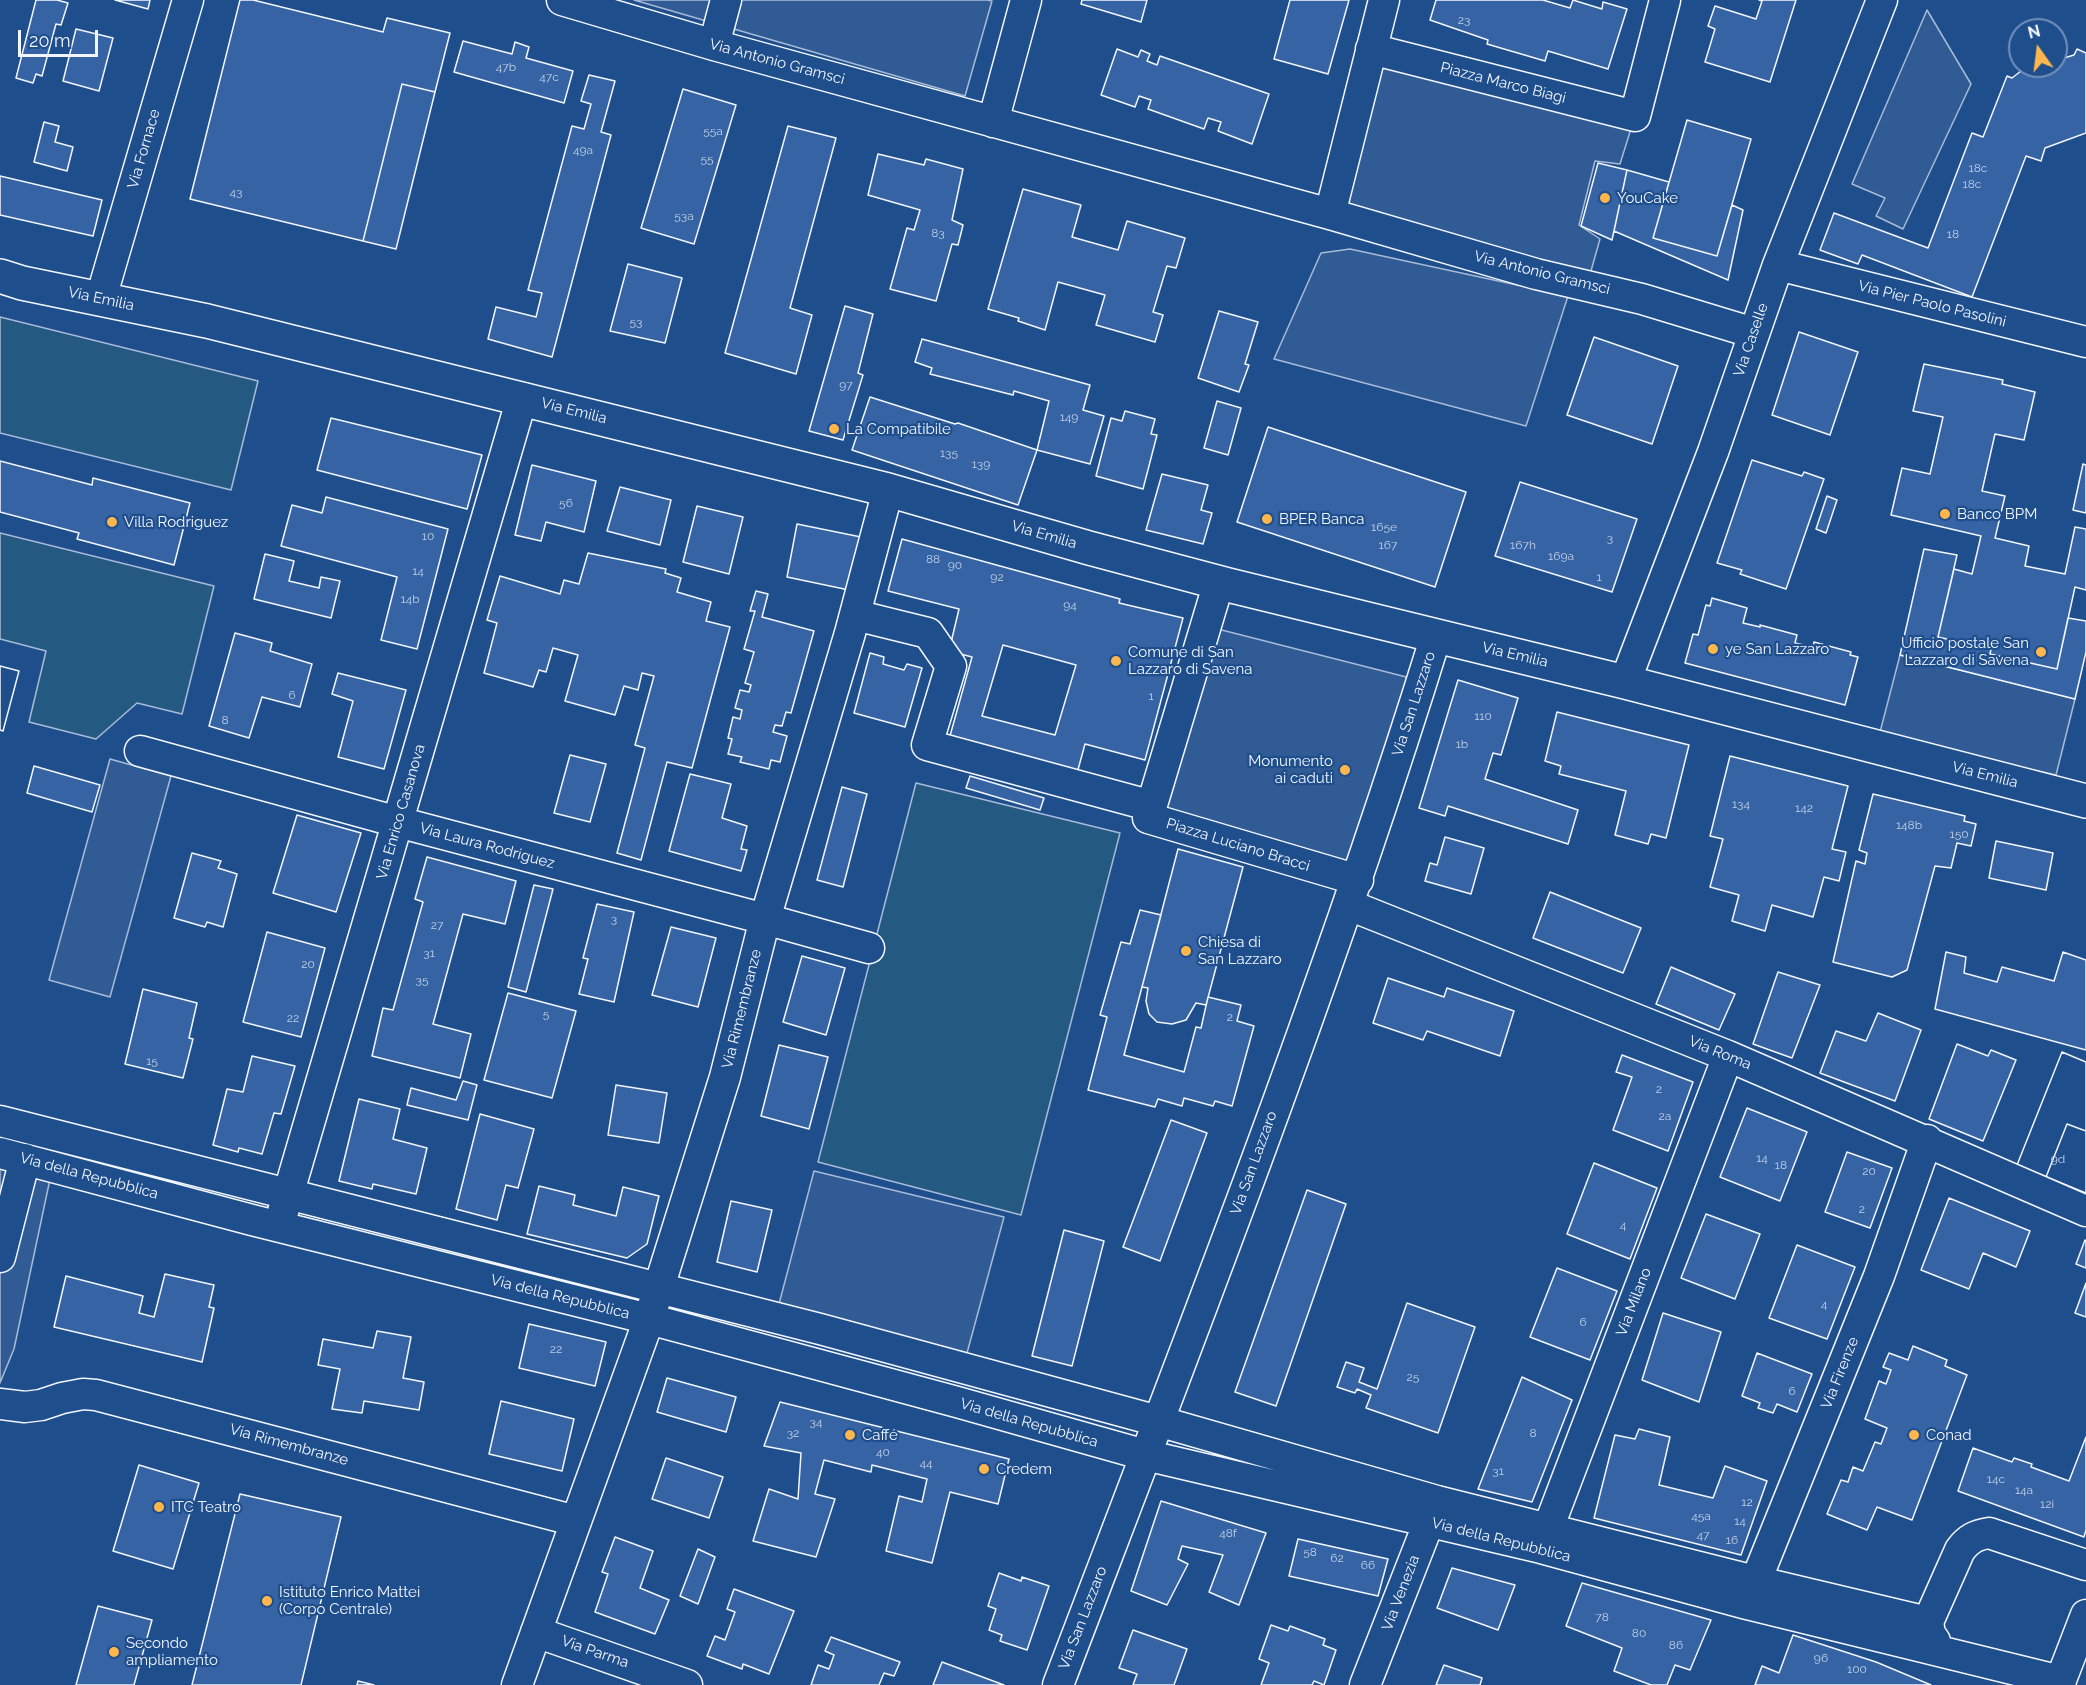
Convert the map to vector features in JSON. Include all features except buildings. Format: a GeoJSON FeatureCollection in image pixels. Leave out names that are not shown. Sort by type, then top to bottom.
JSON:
{"type":"FeatureCollection","features":[{"type":"Feature","properties":{"kind":"main road","name":"Via Emilia"},"geometry":{"type":"LineString","coordinates":[[0,276],[22,283],[207,321],[888,490],[1089,548],[1219,582],[1625,682],[2086,801]]}},
{"type":"Feature","properties":{"kind":"street","name":"Via Fornace"},"geometry":{"type":"LineString","coordinates":[[101,298],[188,0]]}},
{"type":"Feature","properties":{"kind":"street","name":"Via Antonio Gramsci"},"geometry":{"type":"LineString","coordinates":[[562,0],[714,45],[1330,214],[1536,274],[1642,299],[1754,333]]}},
{"type":"Feature","properties":{"kind":"street"},"geometry":{"type":"LineString","coordinates":[[714,45],[726,0]]}},
{"type":"Feature","properties":{"kind":"street"},"geometry":{"type":"LineString","coordinates":[[993,122],[1026,0]]}},
{"type":"Feature","properties":{"kind":"street"},"geometry":{"type":"LineString","coordinates":[[1330,214],[1384,0]]}},
{"type":"Feature","properties":{"kind":"street","name":"Piazza Marco Biagi"},"geometry":{"type":"LineString","coordinates":[[1371,49],[1635,116],[1665,0]]}},
{"type":"Feature","properties":{"kind":"street","name":"Via Caselle"},"geometry":{"type":"LineString","coordinates":[[1625,682],[1713,452],[1778,265],[1882,0]]}},
{"type":"Feature","properties":{"kind":"street","name":"Via Pier Paolo Pasolini"},"geometry":{"type":"LineString","coordinates":[[1778,265],[2086,342]]}},
{"type":"Feature","properties":{"kind":"street","name":"Via Enrico Casanova"},"geometry":{"type":"LineString","coordinates":[[279,1227],[522,398]]}},
{"type":"Feature","properties":{"kind":"street","name":"Via Rimembranze"},"geometry":{"type":"LineString","coordinates":[[517,1685],[649,1319],[725,1077],[765,919],[855,615],[888,490]]}},
{"type":"Feature","properties":{"kind":"street","name":"Piazza Luciano Bracci"},"geometry":{"type":"LineString","coordinates":[[1219,582],[1148,818],[1353,893]]}},
{"type":"Feature","properties":{"kind":"street"},"geometry":{"type":"LineString","coordinates":[[855,615],[928,633],[951,666],[927,745],[1152,806]]}},
{"type":"Feature","properties":{"kind":"street","name":"Via San Lazzaro"},"geometry":{"type":"LineString","coordinates":[[1058,1685],[1353,893],[1436,636]]}},
{"type":"Feature","properties":{"kind":"street","name":"Via Laura Rodriguez"},"geometry":{"type":"LineString","coordinates":[[140,752],[869,948]]}},
{"type":"Feature","properties":{"kind":"street","name":"Via Roma"},"geometry":{"type":"LineString","coordinates":[[1353,893],[2086,1210]]}},
{"type":"Feature","properties":{"kind":"street","name":"Via Milano"},"geometry":{"type":"LineString","coordinates":[[1544,1538],[1728,1056]]}},
{"type":"Feature","properties":{"kind":"street"},"geometry":{"type":"LineString","coordinates":[[0,1257],[12,1156],[10,1123]]}},
{"type":"Feature","properties":{"kind":"street","name":"Via della Repubblica"},"geometry":{"type":"LineString","coordinates":[[10,1123],[820,1329],[1158,1421],[1433,1512]]}},
{"type":"Feature","properties":{"kind":"street","name":"Via Firenze"},"geometry":{"type":"LineString","coordinates":[[1751,1593],[1879,1276],[1927,1140]]}},
{"type":"Feature","properties":{"kind":"street","name":"Via della Repubblica"},"geometry":{"type":"LineString","coordinates":[[12,1156],[279,1227],[649,1319],[1145,1455],[1433,1512],[1544,1538],[1751,1593],[1943,1651],[2060,1683]]}},
{"type":"Feature","properties":{"kind":"street","name":"Via Rimembranze"},"geometry":{"type":"LineString","coordinates":[[0,1404],[25,1407],[83,1394],[96,1395],[576,1521]]}},
{"type":"Feature","properties":{"kind":"street","name":"Via Venezia"},"geometry":{"type":"LineString","coordinates":[[1365,1685],[1433,1512]]}},
{"type":"Feature","properties":{"kind":"street"},"geometry":{"type":"LineString","coordinates":[[1943,1651],[1930,1634],[1928,1622],[1960,1550],[1967,1541],[1978,1535],[1989,1533],[2086,1565]]}},
{"type":"Feature","properties":{"kind":"street","name":"Via della Repubblica"},"geometry":{"type":"LineString","coordinates":[[1751,1593],[1928,1622]]}},
{"type":"Feature","properties":{"kind":"street"},"geometry":{"type":"LineString","coordinates":[[2060,1683],[2086,1616]]}},
{"type":"Feature","properties":{"kind":"street","name":"Via Parma"},"geometry":{"type":"LineString","coordinates":[[536,1632],[687,1685]]}},
{"type":"Feature","properties":{"kind":"shaded area"},"geometry":{"type":"Polygon","coordinates":[[[634,0],[987,0],[992,1],[965,96],[634,0]]]}},
{"type":"Feature","properties":{"kind":"shaded area"},"geometry":{"type":"Polygon","coordinates":[[[1927,10],[1971,84],[1903,229],[1876,216],[1885,198],[1852,184],[1927,10]]]}},
{"type":"Feature","properties":{"kind":"shaded area"},"geometry":{"type":"Polygon","coordinates":[[[1371,49],[1635,116],[1620,164],[1595,161],[1579,225],[1600,239],[1587,285],[1330,214],[1371,49]]]}},
{"type":"Feature","properties":{"kind":"shaded area"},"geometry":{"type":"Polygon","coordinates":[[[1350,249],[1568,296],[1526,426],[1274,359],[1321,253],[1350,249]]]}},
{"type":"Feature","properties":{"kind":"shaded area"},"geometry":{"type":"Polygon","coordinates":[[[0,317],[258,381],[231,490],[0,433],[0,317]]]}},
{"type":"Feature","properties":{"kind":"shaded area"},"geometry":{"type":"Polygon","coordinates":[[[0,533],[214,586],[182,714],[137,703],[96,739],[29,722],[46,651],[0,639],[0,533]]]}},
{"type":"Feature","properties":{"kind":"shaded area"},"geometry":{"type":"Polygon","coordinates":[[[1206,626],[1422,681],[1358,880],[1148,818],[1206,626]]]}},
{"type":"Feature","properties":{"kind":"shaded area"},"geometry":{"type":"Polygon","coordinates":[[[1900,655],[2075,699],[2056,775],[1879,736],[1900,655]]]}},
{"type":"Feature","properties":{"kind":"shaded area"},"geometry":{"type":"Polygon","coordinates":[[[110,759],[171,776],[110,997],[49,980],[110,759]]]}},
{"type":"Feature","properties":{"kind":"shaded area"},"geometry":{"type":"Polygon","coordinates":[[[916,783],[1120,833],[1021,1215],[818,1162],[916,783]]]}},
{"type":"Feature","properties":{"kind":"shaded area"},"geometry":{"type":"Polygon","coordinates":[[[0,1154],[53,1165],[14,1349],[0,1383],[0,1154]]]}},
{"type":"Feature","properties":{"kind":"shaded area"},"geometry":{"type":"Polygon","coordinates":[[[814,1171],[1004,1217],[967,1353],[779,1304],[814,1171]]]}},
{"type":"Feature","properties":{"kind":"place","name":"YouCake"},"geometry":{"type":"Point","coordinates":[1605,198]}},
{"type":"Feature","properties":{"kind":"place","name":"La Compatibile"},"geometry":{"type":"Point","coordinates":[834,429]}},
{"type":"Feature","properties":{"kind":"place","name":"Banco BPM"},"geometry":{"type":"Point","coordinates":[1945,514]}},
{"type":"Feature","properties":{"kind":"place","name":"BPER Banca"},"geometry":{"type":"Point","coordinates":[1267,519]}},
{"type":"Feature","properties":{"kind":"place","name":"Villa Rodriguez"},"geometry":{"type":"Point","coordinates":[112,522]}},
{"type":"Feature","properties":{"kind":"place","name":"ye San Lazzaro"},"geometry":{"type":"Point","coordinates":[1713,649]}},
{"type":"Feature","properties":{"kind":"place","name":"Ufficio postale San Lazzaro di Savena"},"geometry":{"type":"Point","coordinates":[2041,652]}},
{"type":"Feature","properties":{"kind":"place","name":"Comune di San Lazzaro di Savena"},"geometry":{"type":"Point","coordinates":[1116,661]}},
{"type":"Feature","properties":{"kind":"place","name":"Monumento ai caduti"},"geometry":{"type":"Point","coordinates":[1345,770]}},
{"type":"Feature","properties":{"kind":"place","name":"Chiesa di San Lazzaro"},"geometry":{"type":"Point","coordinates":[1186,951]}},
{"type":"Feature","properties":{"kind":"place","name":"Caffé"},"geometry":{"type":"Point","coordinates":[850,1435]}},
{"type":"Feature","properties":{"kind":"place","name":"Conad"},"geometry":{"type":"Point","coordinates":[1914,1435]}},
{"type":"Feature","properties":{"kind":"place","name":"Credem"},"geometry":{"type":"Point","coordinates":[984,1469]}},
{"type":"Feature","properties":{"kind":"place","name":"ITC Teatro"},"geometry":{"type":"Point","coordinates":[159,1507]}},
{"type":"Feature","properties":{"kind":"place","name":"Istituto Enrico Mattei (Corpo Centrale)"},"geometry":{"type":"Point","coordinates":[267,1601]}},
{"type":"Feature","properties":{"kind":"place","name":"Secondo ampliamento"},"geometry":{"type":"Point","coordinates":[114,1652]}}]}
